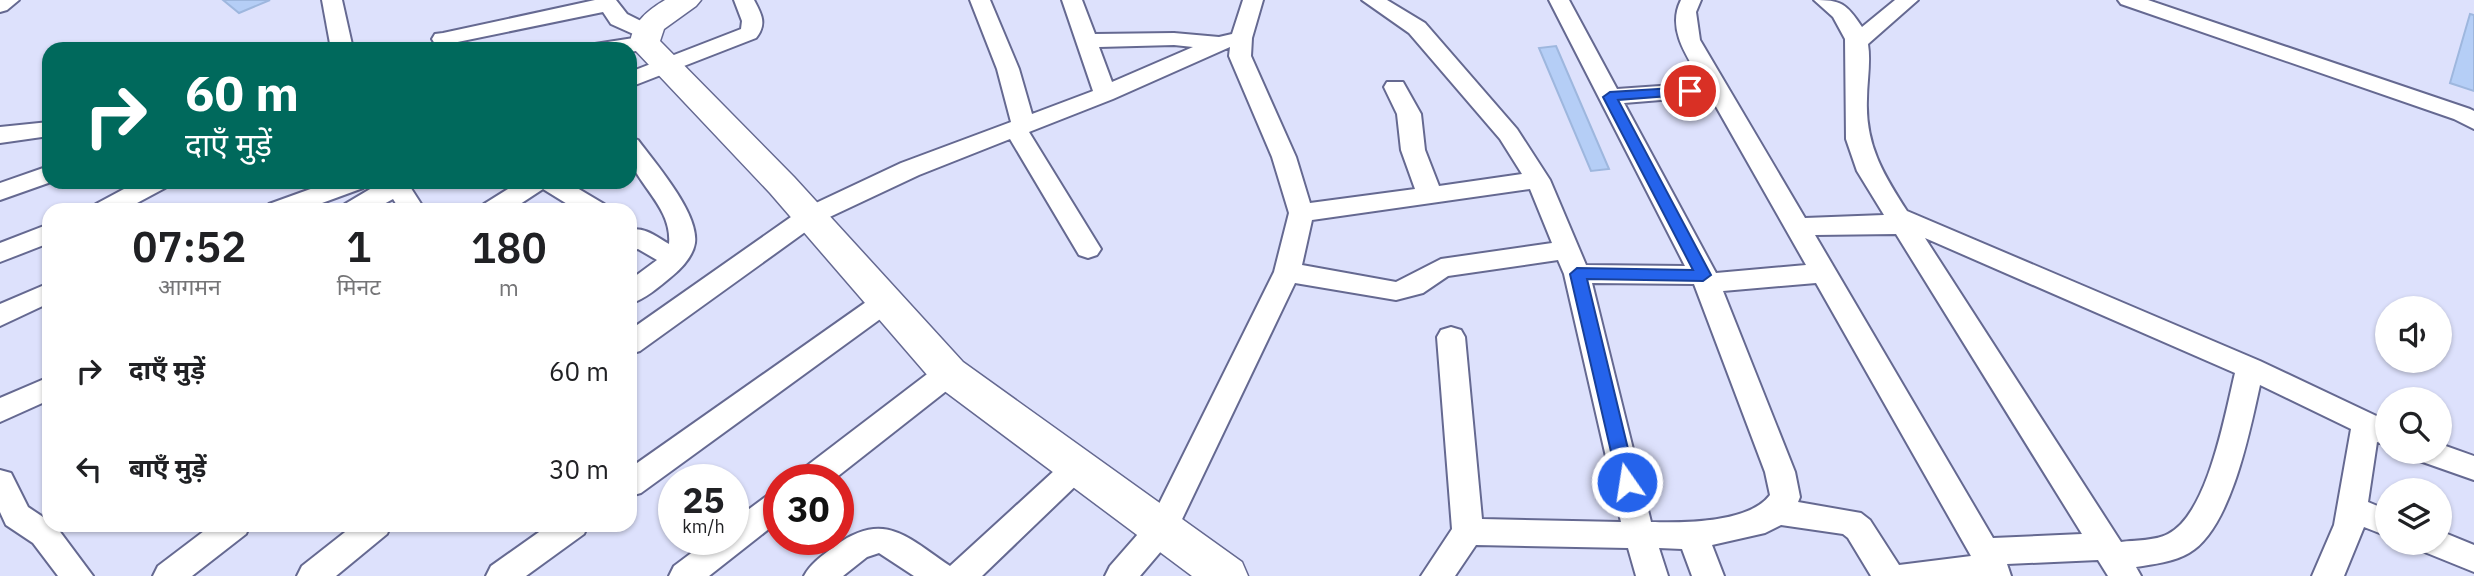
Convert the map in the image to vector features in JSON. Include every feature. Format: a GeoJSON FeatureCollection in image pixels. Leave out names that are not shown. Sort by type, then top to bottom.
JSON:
{"type":"FeatureCollection","features":[{"type":"Feature","properties":{"kind":"street"},"geometry":{"type":"LineString","coordinates":[[0,6],[9,0]]}},
{"type":"Feature","properties":{"kind":"street"},"geometry":{"type":"LineString","coordinates":[[332,0],[341,42]]}},
{"type":"Feature","properties":{"kind":"street"},"geometry":{"type":"LineString","coordinates":[[637,70],[653,47],[654,21],[686,0]]}},
{"type":"Feature","properties":{"kind":"street"},"geometry":{"type":"LineString","coordinates":[[637,48],[743,38],[755,27],[744,0]]}},
{"type":"Feature","properties":{"kind":"street"},"geometry":{"type":"LineString","coordinates":[[980,0],[1008,69],[1020,128],[1088,249]]}},
{"type":"Feature","properties":{"kind":"street"},"geometry":{"type":"LineString","coordinates":[[1072,0],[1105,94]]}},
{"type":"Feature","properties":{"kind":"street"},"geometry":{"type":"LineString","coordinates":[[637,339],[810,216],[910,169],[1105,94],[1231,40],[1253,0]]}},
{"type":"Feature","properties":{"kind":"street"},"geometry":{"type":"LineString","coordinates":[[1372,0],[1417,28],[1509,134],[1538,180],[1572,262],[1639,534],[1652,576]]}},
{"type":"Feature","properties":{"kind":"street"},"geometry":{"type":"LineString","coordinates":[[1468,532],[1693,536],[1765,520],[1785,497],[1780,472],[1705,279],[1559,0]]}},
{"type":"Feature","properties":{"kind":"street"},"geometry":{"type":"LineString","coordinates":[[1691,0],[1685,12],[1689,40],[1991,565]]}},
{"type":"Feature","properties":{"kind":"street"},"geometry":{"type":"LineString","coordinates":[[1825,0],[1851,22],[1858,41],[1854,117],[1857,142],[1869,171],[2115,560]]}},
{"type":"Feature","properties":{"kind":"street"},"geometry":{"type":"LineString","coordinates":[[1858,41],[1908,0]]}},
{"type":"Feature","properties":{"kind":"street"},"geometry":{"type":"LineString","coordinates":[[2128,0],[2462,114],[2474,122]]}},
{"type":"Feature","properties":{"kind":"street"},"geometry":{"type":"LineString","coordinates":[[443,39],[607,3],[619,19],[653,47],[810,216],[949,373],[1163,527],[1226,576]]}},
{"type":"Feature","properties":{"kind":"street"},"geometry":{"type":"LineString","coordinates":[[1087,41],[1231,40]]}},
{"type":"Feature","properties":{"kind":"street"},"geometry":{"type":"LineString","coordinates":[[1121,576],[1163,527],[1287,272],[1301,213],[1284,157],[1231,40]]}},
{"type":"Feature","properties":{"kind":"street"},"geometry":{"type":"LineString","coordinates":[[1395,87],[1409,114],[1413,150],[1430,195]]}},
{"type":"Feature","properties":{"kind":"street"},"geometry":{"type":"LineString","coordinates":[[1610,97],[1717,89]]}},
{"type":"Feature","properties":{"kind":"street"},"geometry":{"type":"LineString","coordinates":[[0,135],[42,130]]}},
{"type":"Feature","properties":{"kind":"street"},"geometry":{"type":"LineString","coordinates":[[637,156],[680,221],[683,237],[682,248],[674,258],[637,288]]}},
{"type":"Feature","properties":{"kind":"street"},"geometry":{"type":"LineString","coordinates":[[0,192],[42,177]]}},
{"type":"Feature","properties":{"kind":"street"},"geometry":{"type":"LineString","coordinates":[[1301,213],[1538,180]]}},
{"type":"Feature","properties":{"kind":"street"},"geometry":{"type":"LineString","coordinates":[[122,203],[145,189]]}},
{"type":"Feature","properties":{"kind":"street"},"geometry":{"type":"LineString","coordinates":[[297,203],[335,189]]}},
{"type":"Feature","properties":{"kind":"street"},"geometry":{"type":"LineString","coordinates":[[365,203],[387,189]]}},
{"type":"Feature","properties":{"kind":"street"},"geometry":{"type":"LineString","coordinates":[[504,203],[526,189]]}},
{"type":"Feature","properties":{"kind":"street"},"geometry":{"type":"LineString","coordinates":[[560,189],[584,203]]}},
{"type":"Feature","properties":{"kind":"street"},"geometry":{"type":"LineString","coordinates":[[1797,227],[1899,220],[2250,368],[2375,429]]}},
{"type":"Feature","properties":{"kind":"street"},"geometry":{"type":"LineString","coordinates":[[0,253],[42,236]]}},
{"type":"Feature","properties":{"kind":"street"},"geometry":{"type":"LineString","coordinates":[[637,240],[674,258]]}},
{"type":"Feature","properties":{"kind":"street"},"geometry":{"type":"LineString","coordinates":[[1287,272],[1396,291],[1414,286],[1441,268],[1572,262],[1705,279],[1824,273]]}},
{"type":"Feature","properties":{"kind":"street"},"geometry":{"type":"LineString","coordinates":[[0,316],[42,295]]}},
{"type":"Feature","properties":{"kind":"street"},"geometry":{"type":"LineString","coordinates":[[637,479],[885,302]]}},
{"type":"Feature","properties":{"kind":"street"},"geometry":{"type":"LineString","coordinates":[[1437,576],[1468,532],[1451,337]]}},
{"type":"Feature","properties":{"kind":"street"},"geometry":{"type":"LineString","coordinates":[[1907,576],[1991,565],[2115,560],[2179,544],[2204,518],[2220,483],[2250,368]]}},
{"type":"Feature","properties":{"kind":"street"},"geometry":{"type":"LineString","coordinates":[[832,464],[949,373]]}},
{"type":"Feature","properties":{"kind":"street"},"geometry":{"type":"LineString","coordinates":[[0,411],[42,391]]}},
{"type":"Feature","properties":{"kind":"street"},"geometry":{"type":"LineString","coordinates":[[2328,576],[2349,526],[2375,432]]}},
{"type":"Feature","properties":{"kind":"street"},"geometry":{"type":"LineString","coordinates":[[2452,461],[2474,468]]}},
{"type":"Feature","properties":{"kind":"street"},"geometry":{"type":"LineString","coordinates":[[961,576],[1077,467]]}},
{"type":"Feature","properties":{"kind":"street"},"geometry":{"type":"LineString","coordinates":[[0,482],[8,523],[42,529]]}},
{"type":"Feature","properties":{"kind":"street"},"geometry":{"type":"LineString","coordinates":[[2353,509],[2375,518]]}},
{"type":"Feature","properties":{"kind":"street"},"geometry":{"type":"LineString","coordinates":[[1775,511],[1850,522],[1859,529],[1888,576]]}},
{"type":"Feature","properties":{"kind":"street"},"geometry":{"type":"LineString","coordinates":[[749,527],[763,516]]}},
{"type":"Feature","properties":{"kind":"street"},"geometry":{"type":"LineString","coordinates":[[52,532],[77,576]]}},
{"type":"Feature","properties":{"kind":"street"},"geometry":{"type":"LineString","coordinates":[[169,576],[226,532]]}},
{"type":"Feature","properties":{"kind":"street"},"geometry":{"type":"LineString","coordinates":[[313,576],[367,532]]}},
{"type":"Feature","properties":{"kind":"street"},"geometry":{"type":"LineString","coordinates":[[502,576],[563,532]]}},
{"type":"Feature","properties":{"kind":"street"},"geometry":{"type":"LineString","coordinates":[[1693,536],[1708,576]]}},
{"type":"Feature","properties":{"kind":"street"},"geometry":{"type":"LineString","coordinates":[[820,576],[855,547],[869,539],[884,538],[939,576]]}},
{"type":"Feature","properties":{"kind":"street"},"geometry":{"type":"LineString","coordinates":[[2452,550],[2474,559]]}},
{"type":"Feature","properties":{"kind":"street"},"geometry":{"type":"LineString","coordinates":[[685,576],[712,555]]}},
{"type":"Feature","properties":{"kind":"building"},"geometry":{"type":"Polygon","coordinates":[[[223,0],[270,0],[239,13],[223,0]]]}},
{"type":"Feature","properties":{"kind":"building"},"geometry":{"type":"Polygon","coordinates":[[[2470,14],[2474,15],[2474,91],[2450,83],[2470,14]]]}},
{"type":"Feature","properties":{"kind":"building"},"geometry":{"type":"Polygon","coordinates":[[[1556,46],[1609,169],[1591,171],[1539,48],[1556,46]]]}},
{"type":"Feature","properties":{"kind":"route"},"geometry":{"type":"LineString","coordinates":[[1627,482],[1577,274],[1703,275],[1610,97],[1690,91]]}}]}
